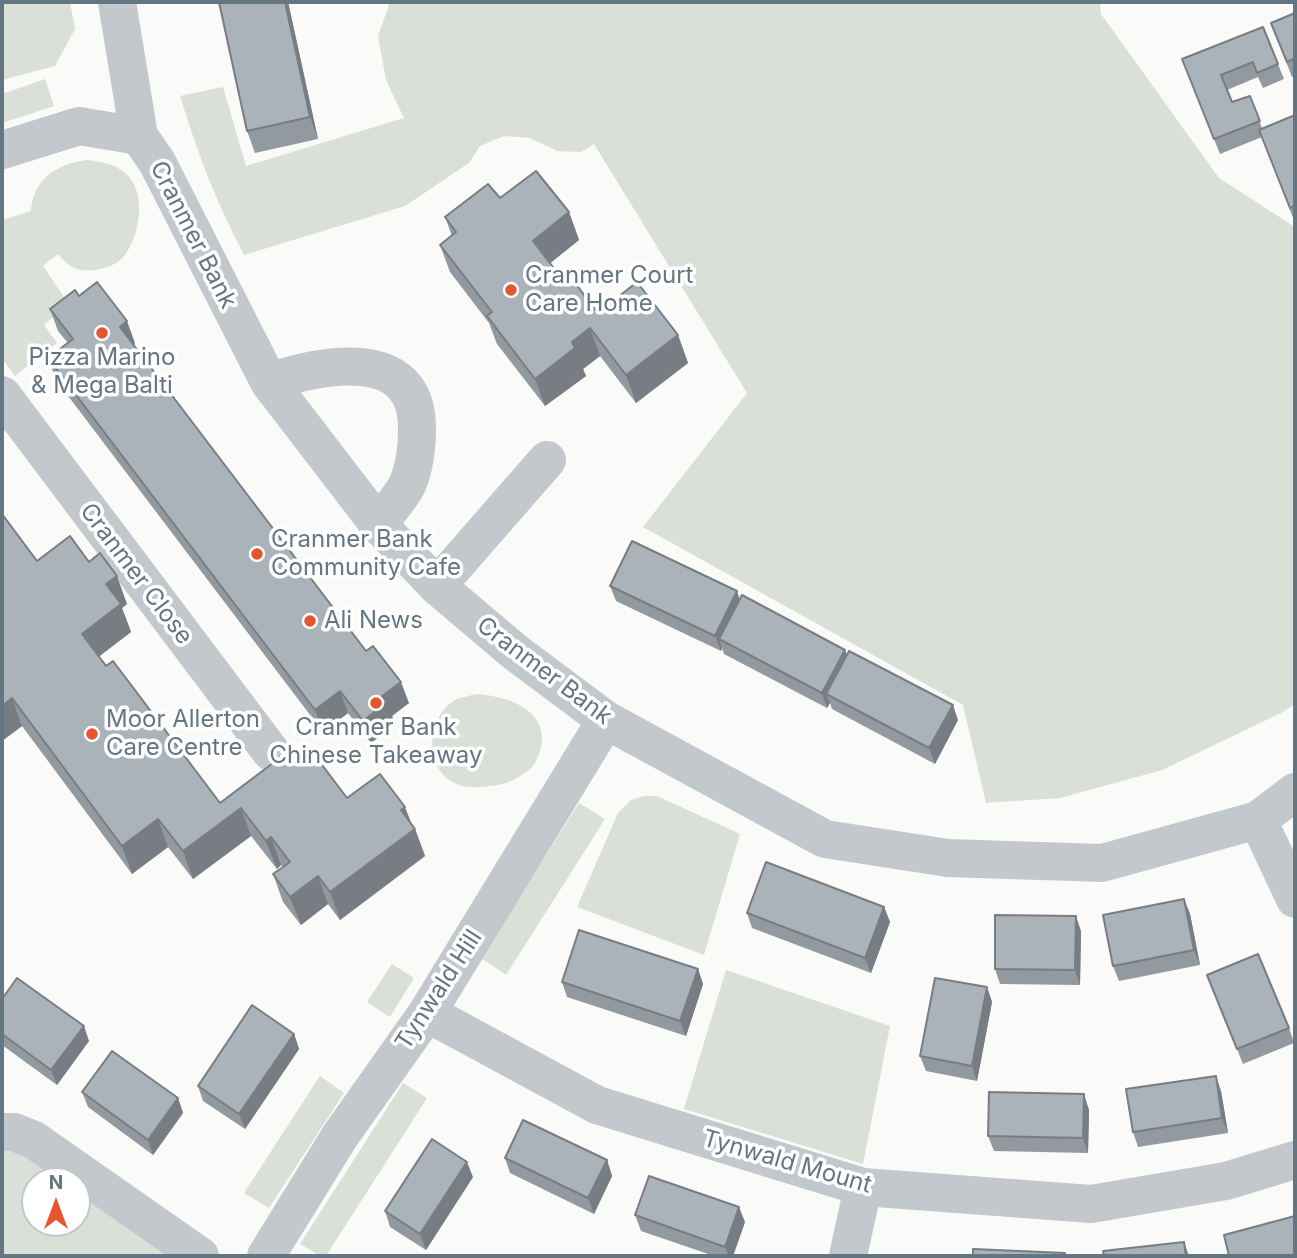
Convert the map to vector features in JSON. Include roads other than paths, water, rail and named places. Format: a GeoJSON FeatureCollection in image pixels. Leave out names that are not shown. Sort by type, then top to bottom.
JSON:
{"type":"FeatureCollection","features":[{"type":"Feature","properties":{"kind":"street","name":"Cranmer Bank"},"geometry":{"type":"LineString","coordinates":[[117,2],[139,136],[157,162],[268,382],[378,524],[437,586],[515,652],[606,720],[825,839],[948,858],[1102,863],[1258,820],[1295,792]]}},
{"type":"Feature","properties":{"kind":"street"},"geometry":{"type":"LineString","coordinates":[[2,150],[79,126],[139,136]]}},
{"type":"Feature","properties":{"kind":"street"},"geometry":{"type":"LineString","coordinates":[[268,382],[301,371],[330,366],[358,366],[386,372],[406,389],[417,416],[417,452],[406,486],[378,524]]}},
{"type":"Feature","properties":{"kind":"street","name":"Cranmer Close"},"geometry":{"type":"LineString","coordinates":[[2,395],[271,752]]}},
{"type":"Feature","properties":{"kind":"street"},"geometry":{"type":"LineString","coordinates":[[437,586],[547,460]]}},
{"type":"Feature","properties":{"kind":"street","name":"Tynwald Hill"},"geometry":{"type":"LineString","coordinates":[[266,1256],[340,1136],[427,1013],[606,720]]}},
{"type":"Feature","properties":{"kind":"street"},"geometry":{"type":"LineString","coordinates":[[1258,820],[1295,900]]}},
{"type":"Feature","properties":{"kind":"street","name":"Tynwald Mount"},"geometry":{"type":"LineString","coordinates":[[427,1013],[597,1105],[863,1187],[1091,1204],[1226,1181],[1295,1160]]}},
{"type":"Feature","properties":{"kind":"street"},"geometry":{"type":"LineString","coordinates":[[2,1132],[14,1132],[34,1140],[200,1256]]}},
{"type":"Feature","properties":{"kind":"street"},"geometry":{"type":"LineString","coordinates":[[848,1256],[863,1187]]}},
{"type":"Feature","properties":{"kind":"place","name":"Cranmer Court Care Home"},"geometry":{"type":"Point","coordinates":[511,290]}},
{"type":"Feature","properties":{"kind":"place","name":"Pizza Marino & Mega Balti"},"geometry":{"type":"Point","coordinates":[102,333]}},
{"type":"Feature","properties":{"kind":"place","name":"Cranmer Bank Community Cafe"},"geometry":{"type":"Point","coordinates":[257,554]}},
{"type":"Feature","properties":{"kind":"place","name":"Ali News"},"geometry":{"type":"Point","coordinates":[310,621]}},
{"type":"Feature","properties":{"kind":"place","name":"Cranmer Bank Chinese Takeaway"},"geometry":{"type":"Point","coordinates":[376,703]}},
{"type":"Feature","properties":{"kind":"place","name":"Moor Allerton Care Centre"},"geometry":{"type":"Point","coordinates":[92,734]}}]}
